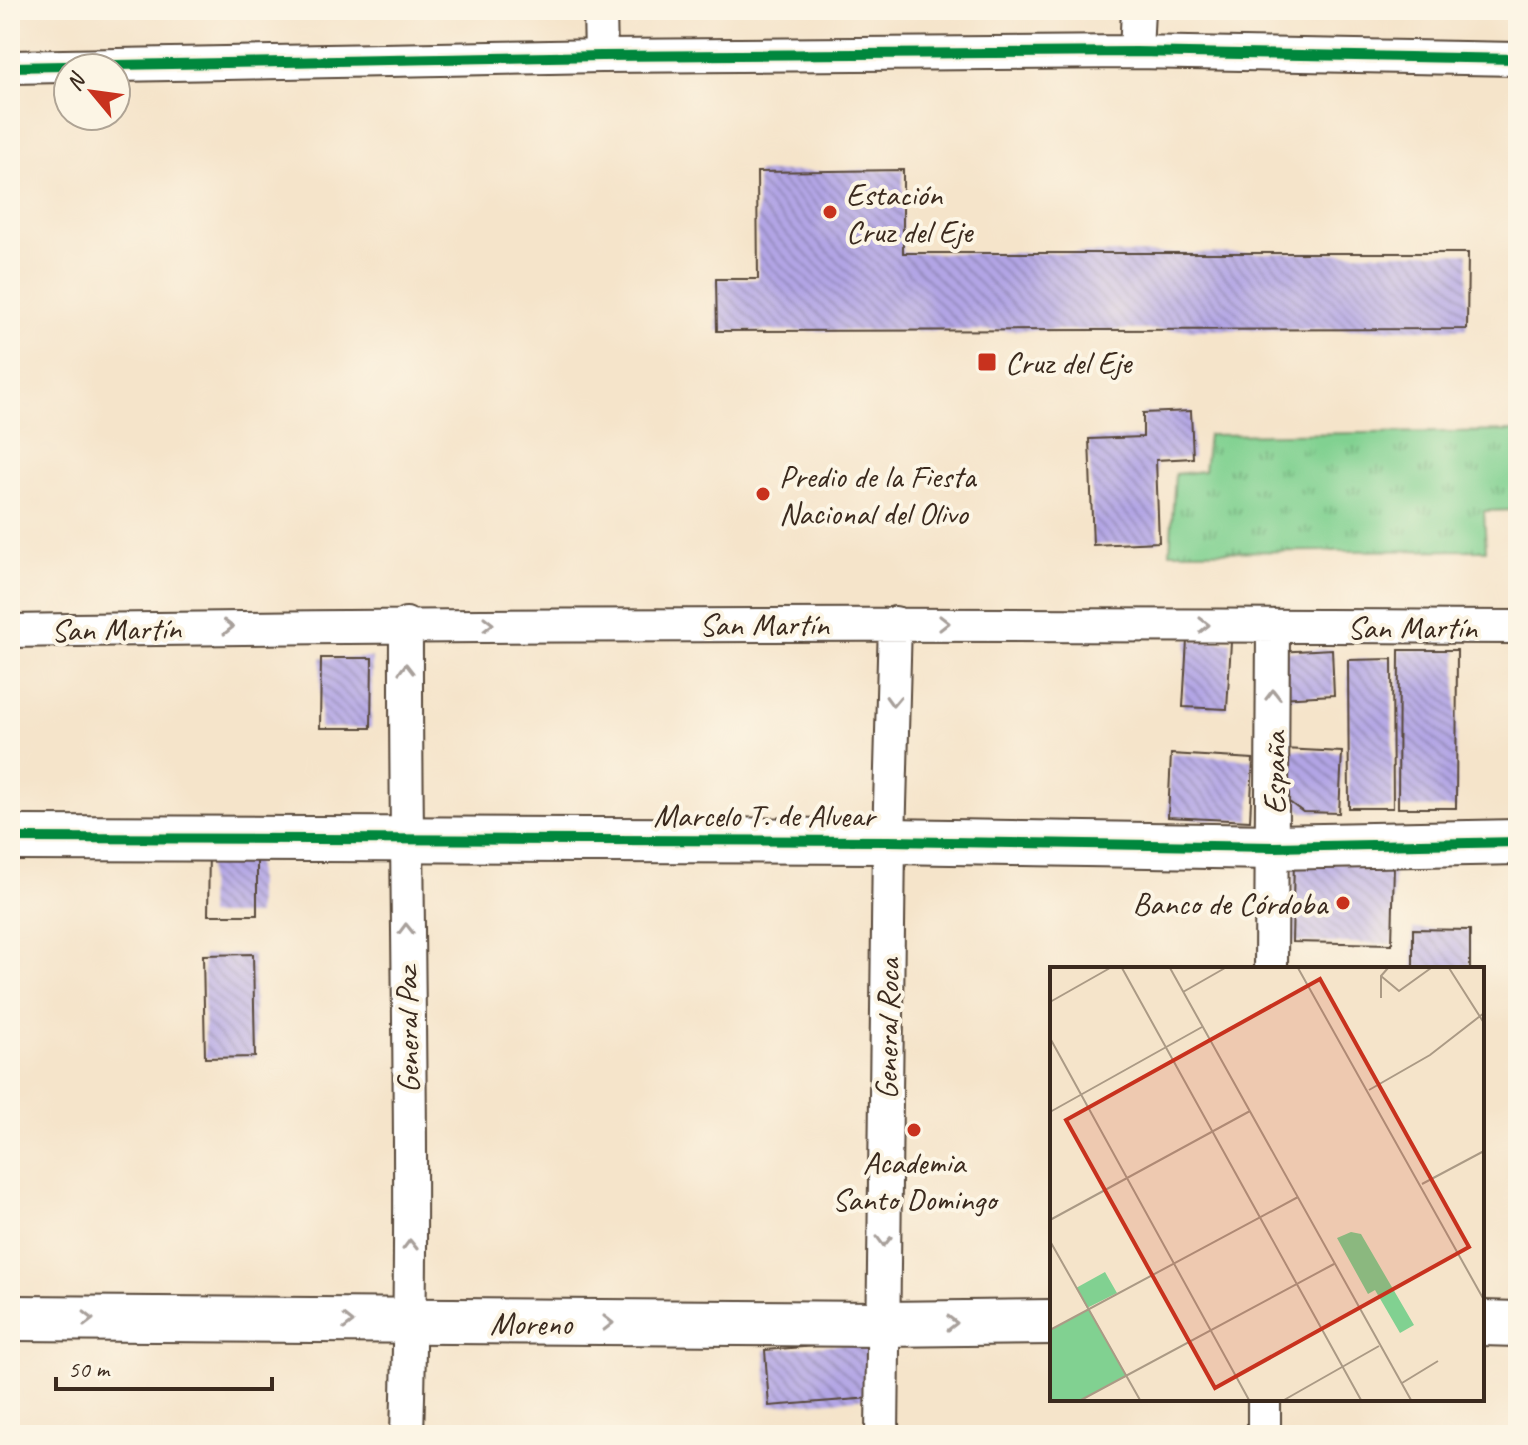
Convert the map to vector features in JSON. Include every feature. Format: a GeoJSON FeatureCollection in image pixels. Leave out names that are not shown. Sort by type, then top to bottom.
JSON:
{"type":"FeatureCollection","features":[{"type":"Feature","properties":{"kind":"street"},"geometry":{"type":"LineString","coordinates":[[600,10],[601,56]]}},
{"type":"Feature","properties":{"kind":"street"},"geometry":{"type":"LineString","coordinates":[[1136,52],[1138,10]]}},
{"type":"Feature","properties":{"kind":"street"},"geometry":{"type":"LineString","coordinates":[[10,67],[601,56],[1136,52],[1518,59]]}},
{"type":"Feature","properties":{"kind":"street","name":"General Roca"},"geometry":{"type":"LineString","coordinates":[[882,1435],[889,841],[895,623]]}},
{"type":"Feature","properties":{"kind":"street","name":"San Martín"},"geometry":{"type":"LineString","coordinates":[[10,631],[406,624],[1518,627]]}},
{"type":"Feature","properties":{"kind":"street","name":"General Paz"},"geometry":{"type":"LineString","coordinates":[[406,624],[405,838],[411,1322],[407,1435]]}},
{"type":"Feature","properties":{"kind":"street","name":"España"},"geometry":{"type":"LineString","coordinates":[[1271,967],[1273,626]]}},
{"type":"Feature","properties":{"kind":"street","name":"Marcelo T. de Alvear"},"geometry":{"type":"LineString","coordinates":[[10,838],[889,841],[1274,847],[1518,842]]}},
{"type":"Feature","properties":{"kind":"street","name":"Moreno"},"geometry":{"type":"LineString","coordinates":[[10,1318],[883,1324],[1050,1322]]}},
{"type":"Feature","properties":{"kind":"street"},"geometry":{"type":"LineString","coordinates":[[1484,1323],[1518,1324]]}},
{"type":"Feature","properties":{"kind":"street"},"geometry":{"type":"LineString","coordinates":[[1264,1401],[1264,1435]]}},
{"type":"Feature","properties":{"kind":"green space"},"geometry":{"type":"Polygon","coordinates":[[[1518,431],[1518,510],[1484,511],[1486,550],[1170,552],[1175,474],[1204,471],[1208,435],[1518,431]]]}},
{"type":"Feature","properties":{"kind":"building"},"geometry":{"type":"Polygon","coordinates":[[[903,170],[903,253],[1468,253],[1467,329],[717,331],[716,279],[758,279],[757,172],[903,170]]]}},
{"type":"Feature","properties":{"kind":"building"},"geometry":{"type":"Polygon","coordinates":[[[1191,411],[1193,458],[1156,460],[1159,542],[1093,545],[1089,439],[1143,437],[1143,413],[1191,411]]]}},
{"type":"Feature","properties":{"kind":"building"},"geometry":{"type":"Polygon","coordinates":[[[1187,640],[1231,642],[1227,709],[1183,707],[1187,640]]]}},
{"type":"Feature","properties":{"kind":"building"},"geometry":{"type":"Polygon","coordinates":[[[1332,649],[1334,695],[1279,698],[1277,652],[1332,649]]]}},
{"type":"Feature","properties":{"kind":"building"},"geometry":{"type":"Polygon","coordinates":[[[1399,650],[1457,650],[1456,808],[1398,808],[1399,650]]]}},
{"type":"Feature","properties":{"kind":"building"},"geometry":{"type":"Polygon","coordinates":[[[321,658],[372,658],[371,728],[320,728],[321,658]]]}},
{"type":"Feature","properties":{"kind":"building"},"geometry":{"type":"Polygon","coordinates":[[[1392,659],[1393,808],[1349,808],[1348,660],[1392,659]]]}},
{"type":"Feature","properties":{"kind":"building"},"geometry":{"type":"Polygon","coordinates":[[[1283,749],[1342,752],[1339,813],[1303,812],[1281,796],[1283,749]]]}},
{"type":"Feature","properties":{"kind":"building"},"geometry":{"type":"Polygon","coordinates":[[[1171,754],[1253,759],[1250,821],[1168,817],[1171,754]]]}},
{"type":"Feature","properties":{"kind":"building"},"geometry":{"type":"Polygon","coordinates":[[[209,850],[257,850],[257,915],[208,915],[209,850]]]}},
{"type":"Feature","properties":{"kind":"building","name":"Banco de Córdoba"},"geometry":{"type":"Polygon","coordinates":[[[1294,861],[1394,864],[1392,944],[1292,942],[1294,861]]]}},
{"type":"Feature","properties":{"kind":"building"},"geometry":{"type":"Polygon","coordinates":[[[1413,929],[1470,930],[1470,967],[1413,967],[1413,929]]]}},
{"type":"Feature","properties":{"kind":"building"},"geometry":{"type":"Polygon","coordinates":[[[253,954],[255,1057],[205,1058],[203,955],[253,954]]]}},
{"type":"Feature","properties":{"kind":"building"},"geometry":{"type":"Polygon","coordinates":[[[867,1342],[871,1398],[769,1406],[765,1350],[867,1342]]]}},
{"type":"Feature","properties":{"kind":"cycle path"},"geometry":{"type":"LineString","coordinates":[[10,67],[601,56],[1136,52],[1518,59]]}},
{"type":"Feature","properties":{"kind":"cycle path"},"geometry":{"type":"LineString","coordinates":[[10,838],[889,841],[1274,847],[1518,842]]}},
{"type":"Feature","properties":{"kind":"place","name":"Estación Cruz del Eje"},"geometry":{"type":"Point","coordinates":[830,212]}},
{"type":"Feature","properties":{"kind":"place","name":"Cruz del Eje"},"geometry":{"type":"Point","coordinates":[987,362]}},
{"type":"Feature","properties":{"kind":"place","name":"Predio de la Fiesta Nacional del Olivo"},"geometry":{"type":"Point","coordinates":[763,494]}},
{"type":"Feature","properties":{"kind":"place","name":"Banco de Córdoba"},"geometry":{"type":"Point","coordinates":[1343,903]}},
{"type":"Feature","properties":{"kind":"place","name":"Academia Santo Domingo"},"geometry":{"type":"Point","coordinates":[914,1130]}}]}
